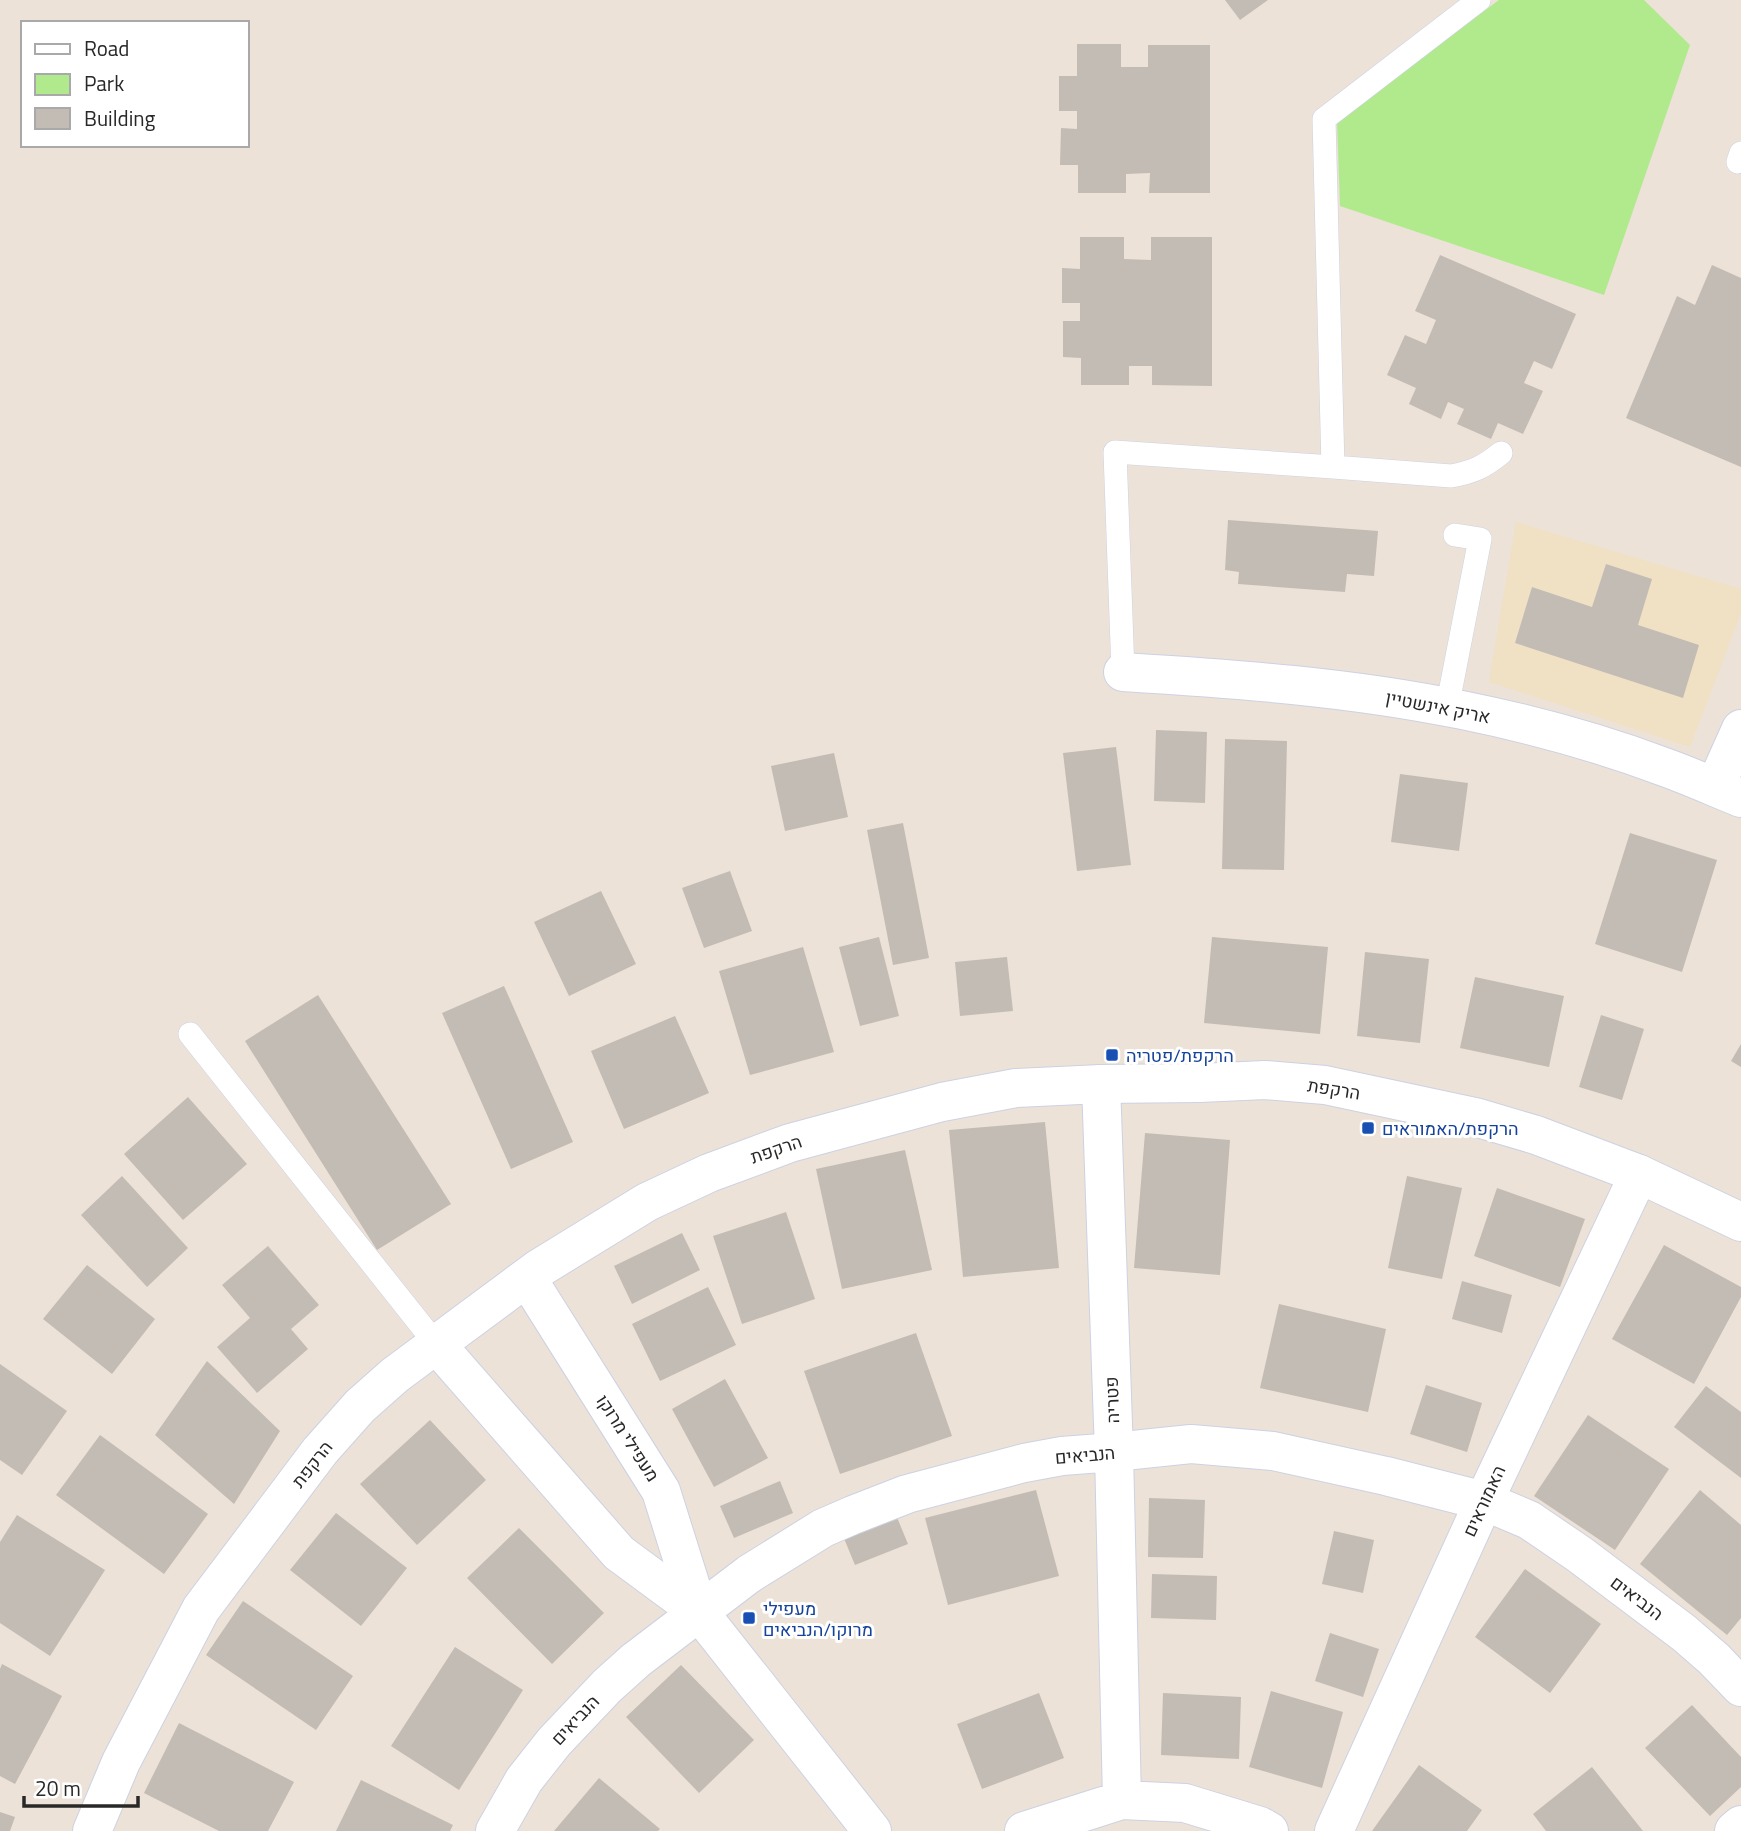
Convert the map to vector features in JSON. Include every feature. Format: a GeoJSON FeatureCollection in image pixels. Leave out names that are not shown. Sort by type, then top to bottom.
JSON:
{"type":"FeatureCollection","features":[{"type":"Feature","properties":{"kind":"street","name":"אריק אינשטיין"},"geometry":{"type":"LineString","coordinates":[[1122,672],[1240,679],[1352,692],[1447,708],[1564,735],[1666,768],[1728,793]]}},
{"type":"Feature","properties":{"kind":"street"},"geometry":{"type":"LineString","coordinates":[[1728,793],[1741,729]]}},
{"type":"Feature","properties":{"kind":"street","name":"הרקפת"},"geometry":{"type":"LineString","coordinates":[[92,1831],[121,1762],[201,1609],[320,1451],[360,1406],[395,1375],[527,1278],[647,1202],[709,1173],[790,1143],[942,1102],[1016,1088],[1265,1080],[1325,1085],[1475,1117],[1536,1135],[1639,1174],[1741,1222]]}},
{"type":"Feature","properties":{"kind":"street","name":"פטריה"},"geometry":{"type":"LineString","coordinates":[[1101,1084],[1114,1452],[1122,1800]]}},
{"type":"Feature","properties":{"kind":"street","name":"האמוראים"},"geometry":{"type":"LineString","coordinates":[[1334,1831],[1484,1501],[1639,1174]]}},
{"type":"Feature","properties":{"kind":"street","name":"מעפילי מרוקו"},"geometry":{"type":"LineString","coordinates":[[527,1278],[662,1490],[699,1612]]}},
{"type":"Feature","properties":{"kind":"street","name":"מעפילי מרוקו"},"geometry":{"type":"LineString","coordinates":[[436,1344],[619,1553],[699,1612],[872,1831]]}},
{"type":"Feature","properties":{"kind":"street","name":"הנביאים"},"geometry":{"type":"LineString","coordinates":[[495,1831],[524,1780],[554,1742],[607,1686],[636,1660],[749,1574],[823,1528],[907,1494],[1062,1455],[1191,1444],[1273,1451],[1484,1501],[1529,1520],[1579,1554],[1684,1633],[1741,1687]]}},
{"type":"Feature","properties":{"kind":"street"},"geometry":{"type":"LineString","coordinates":[[1024,1831],[1122,1800],[1185,1803],[1269,1831]]}},
{"type":"Feature","properties":{"kind":"street"},"geometry":{"type":"LineString","coordinates":[[1734,1831],[1741,1825]]}},
{"type":"Feature","properties":{"kind":"lane"},"geometry":{"type":"LineString","coordinates":[[1333,467],[1324,119],[1479,0]]}},
{"type":"Feature","properties":{"kind":"lane"},"geometry":{"type":"LineString","coordinates":[[1122,672],[1115,452],[1451,476],[1483,467],[1501,453]]}},
{"type":"Feature","properties":{"kind":"lane"},"geometry":{"type":"LineString","coordinates":[[1447,708],[1480,539],[1455,534]]}},
{"type":"Feature","properties":{"kind":"lane"},"geometry":{"type":"LineString","coordinates":[[190,1034],[436,1344]]}},
{"type":"Feature","properties":{"kind":"shaded area"},"geometry":{"type":"Polygon","coordinates":[[[1516,522],[1741,589],[1741,613],[1690,747],[1489,682],[1516,522]]]}},
{"type":"Feature","properties":{"kind":"green space"},"geometry":{"type":"Polygon","coordinates":[[[1499,0],[1644,0],[1690,45],[1604,295],[1340,206],[1337,120],[1499,0]]]}},
{"type":"Feature","properties":{"kind":"building"},"geometry":{"type":"Polygon","coordinates":[[[1225,0],[1268,0],[1240,20],[1225,0]]]}},
{"type":"Feature","properties":{"kind":"building"},"geometry":{"type":"Polygon","coordinates":[[[1077,44],[1121,44],[1121,67],[1148,67],[1148,45],[1210,45],[1210,193],[1149,193],[1150,173],[1126,174],[1126,193],[1078,193],[1078,165],[1060,165],[1061,128],[1077,129],[1077,111],[1059,111],[1059,76],[1077,76],[1077,44]]]}},
{"type":"Feature","properties":{"kind":"building"},"geometry":{"type":"Polygon","coordinates":[[[1080,237],[1124,237],[1124,259],[1151,260],[1151,237],[1212,237],[1212,386],[1152,385],[1152,366],[1129,366],[1129,385],[1081,385],[1081,358],[1063,357],[1063,321],[1080,321],[1080,303],[1062,303],[1062,268],[1080,269],[1080,237]]]}},
{"type":"Feature","properties":{"kind":"building"},"geometry":{"type":"Polygon","coordinates":[[[1440,255],[1576,314],[1552,369],[1534,361],[1524,383],[1543,391],[1523,434],[1498,423],[1491,439],[1457,424],[1464,409],[1448,402],[1441,419],[1409,404],[1416,388],[1387,375],[1405,335],[1426,344],[1436,320],[1415,311],[1440,255]]]}},
{"type":"Feature","properties":{"kind":"building"},"geometry":{"type":"Polygon","coordinates":[[[1712,265],[1741,278],[1741,467],[1626,418],[1677,296],[1695,305],[1712,265]]]}},
{"type":"Feature","properties":{"kind":"building"},"geometry":{"type":"Polygon","coordinates":[[[1228,520],[1378,531],[1374,576],[1347,574],[1345,592],[1238,584],[1239,572],[1225,570],[1228,520]]]}},
{"type":"Feature","properties":{"kind":"building"},"geometry":{"type":"Polygon","coordinates":[[[1606,564],[1652,579],[1638,625],[1699,645],[1683,698],[1515,643],[1532,587],[1592,607],[1606,564]]]}},
{"type":"Feature","properties":{"kind":"building"},"geometry":{"type":"Polygon","coordinates":[[[1156,730],[1207,732],[1205,803],[1154,801],[1156,730]]]}},
{"type":"Feature","properties":{"kind":"building"},"geometry":{"type":"Polygon","coordinates":[[[1225,739],[1287,741],[1284,870],[1222,869],[1225,739]]]}},
{"type":"Feature","properties":{"kind":"building"},"geometry":{"type":"Polygon","coordinates":[[[1116,747],[1131,865],[1077,871],[1063,753],[1116,747]]]}},
{"type":"Feature","properties":{"kind":"building"},"geometry":{"type":"Polygon","coordinates":[[[834,753],[848,817],[785,831],[771,766],[834,753]]]}},
{"type":"Feature","properties":{"kind":"building"},"geometry":{"type":"Polygon","coordinates":[[[1400,774],[1468,783],[1459,851],[1391,842],[1400,774]]]}},
{"type":"Feature","properties":{"kind":"building"},"geometry":{"type":"Polygon","coordinates":[[[903,823],[929,958],[893,965],[867,830],[903,823]]]}},
{"type":"Feature","properties":{"kind":"building"},"geometry":{"type":"Polygon","coordinates":[[[1630,833],[1717,860],[1682,972],[1595,944],[1630,833]]]}},
{"type":"Feature","properties":{"kind":"building"},"geometry":{"type":"Polygon","coordinates":[[[730,871],[752,931],[704,948],[682,888],[730,871]]]}},
{"type":"Feature","properties":{"kind":"building"},"geometry":{"type":"Polygon","coordinates":[[[601,891],[636,964],[569,996],[534,922],[601,891]]]}},
{"type":"Feature","properties":{"kind":"building"},"geometry":{"type":"Polygon","coordinates":[[[879,937],[899,1016],[860,1026],[839,947],[879,937]]]}},
{"type":"Feature","properties":{"kind":"building"},"geometry":{"type":"Polygon","coordinates":[[[1212,937],[1328,947],[1320,1034],[1204,1023],[1212,937]]]}},
{"type":"Feature","properties":{"kind":"building"},"geometry":{"type":"Polygon","coordinates":[[[803,947],[834,1052],[750,1075],[719,971],[803,947]]]}},
{"type":"Feature","properties":{"kind":"building"},"geometry":{"type":"Polygon","coordinates":[[[1365,952],[1429,959],[1420,1043],[1357,1036],[1365,952]]]}},
{"type":"Feature","properties":{"kind":"building"},"geometry":{"type":"Polygon","coordinates":[[[1007,957],[1013,1011],[960,1016],[955,962],[1007,957]]]}},
{"type":"Feature","properties":{"kind":"building"},"geometry":{"type":"Polygon","coordinates":[[[1475,977],[1564,996],[1549,1067],[1460,1048],[1475,977]]]}},
{"type":"Feature","properties":{"kind":"building"},"geometry":{"type":"Polygon","coordinates":[[[504,986],[573,1142],[511,1169],[442,1013],[504,986]]]}},
{"type":"Feature","properties":{"kind":"building"},"geometry":{"type":"Polygon","coordinates":[[[318,995],[451,1204],[377,1250],[245,1041],[318,995]]]}},
{"type":"Feature","properties":{"kind":"building"},"geometry":{"type":"Polygon","coordinates":[[[1601,1015],[1644,1029],[1622,1100],[1579,1087],[1601,1015]]]}},
{"type":"Feature","properties":{"kind":"building"},"geometry":{"type":"Polygon","coordinates":[[[675,1016],[709,1093],[624,1129],[591,1051],[675,1016]]]}},
{"type":"Feature","properties":{"kind":"building"},"geometry":{"type":"Polygon","coordinates":[[[1741,1044],[1741,1067],[1731,1061],[1741,1044]]]}},
{"type":"Feature","properties":{"kind":"building"},"geometry":{"type":"Polygon","coordinates":[[[188,1097],[247,1164],[183,1220],[124,1154],[188,1097]]]}},
{"type":"Feature","properties":{"kind":"building"},"geometry":{"type":"Polygon","coordinates":[[[1045,1122],[1059,1268],[963,1277],[949,1130],[1045,1122]]]}},
{"type":"Feature","properties":{"kind":"building"},"geometry":{"type":"Polygon","coordinates":[[[1145,1133],[1230,1140],[1220,1275],[1134,1268],[1145,1133]]]}},
{"type":"Feature","properties":{"kind":"building"},"geometry":{"type":"Polygon","coordinates":[[[905,1150],[932,1270],[842,1289],[816,1169],[905,1150]]]}},
{"type":"Feature","properties":{"kind":"building"},"geometry":{"type":"Polygon","coordinates":[[[122,1176],[188,1248],[147,1287],[81,1215],[122,1176]]]}},
{"type":"Feature","properties":{"kind":"building"},"geometry":{"type":"Polygon","coordinates":[[[1407,1176],[1462,1188],[1442,1279],[1388,1268],[1407,1176]]]}},
{"type":"Feature","properties":{"kind":"building"},"geometry":{"type":"Polygon","coordinates":[[[1497,1188],[1585,1219],[1560,1287],[1474,1256],[1497,1188]]]}},
{"type":"Feature","properties":{"kind":"building"},"geometry":{"type":"Polygon","coordinates":[[[786,1212],[815,1299],[742,1324],[713,1236],[786,1212]]]}},
{"type":"Feature","properties":{"kind":"building"},"geometry":{"type":"Polygon","coordinates":[[[682,1233],[700,1270],[632,1304],[614,1266],[682,1233]]]}},
{"type":"Feature","properties":{"kind":"building"},"geometry":{"type":"Polygon","coordinates":[[[1664,1245],[1741,1287],[1741,1297],[1694,1384],[1612,1339],[1664,1245]]]}},
{"type":"Feature","properties":{"kind":"building"},"geometry":{"type":"Polygon","coordinates":[[[268,1246],[319,1305],[291,1329],[308,1349],[257,1393],[217,1347],[250,1318],[222,1285],[268,1246]]]}},
{"type":"Feature","properties":{"kind":"building"},"geometry":{"type":"Polygon","coordinates":[[[87,1265],[155,1319],[112,1374],[43,1319],[87,1265]]]}},
{"type":"Feature","properties":{"kind":"building"},"geometry":{"type":"Polygon","coordinates":[[[1462,1281],[1512,1295],[1502,1333],[1452,1319],[1462,1281]]]}},
{"type":"Feature","properties":{"kind":"building"},"geometry":{"type":"Polygon","coordinates":[[[708,1287],[736,1345],[660,1381],[632,1324],[708,1287]]]}},
{"type":"Feature","properties":{"kind":"building"},"geometry":{"type":"Polygon","coordinates":[[[1279,1304],[1386,1329],[1368,1412],[1260,1388],[1279,1304]]]}},
{"type":"Feature","properties":{"kind":"building"},"geometry":{"type":"Polygon","coordinates":[[[916,1333],[952,1436],[840,1474],[804,1371],[916,1333]]]}},
{"type":"Feature","properties":{"kind":"building"},"geometry":{"type":"Polygon","coordinates":[[[207,1361],[280,1431],[234,1504],[155,1435],[207,1361]]]}},
{"type":"Feature","properties":{"kind":"building"},"geometry":{"type":"Polygon","coordinates":[[[0,1364],[67,1411],[22,1475],[0,1460],[0,1364]]]}},
{"type":"Feature","properties":{"kind":"building"},"geometry":{"type":"Polygon","coordinates":[[[725,1379],[768,1458],[714,1487],[672,1409],[725,1379]]]}},
{"type":"Feature","properties":{"kind":"building"},"geometry":{"type":"Polygon","coordinates":[[[1426,1385],[1482,1403],[1467,1452],[1410,1434],[1426,1385]]]}},
{"type":"Feature","properties":{"kind":"building"},"geometry":{"type":"Polygon","coordinates":[[[1706,1386],[1741,1412],[1741,1478],[1674,1427],[1706,1386]]]}},
{"type":"Feature","properties":{"kind":"building"},"geometry":{"type":"Polygon","coordinates":[[[1588,1415],[1669,1469],[1615,1550],[1534,1496],[1588,1415]]]}},
{"type":"Feature","properties":{"kind":"building"},"geometry":{"type":"Polygon","coordinates":[[[430,1420],[486,1480],[417,1545],[360,1484],[430,1420]]]}},
{"type":"Feature","properties":{"kind":"building"},"geometry":{"type":"Polygon","coordinates":[[[100,1435],[208,1514],[164,1574],[56,1495],[100,1435]]]}},
{"type":"Feature","properties":{"kind":"building"},"geometry":{"type":"Polygon","coordinates":[[[780,1481],[793,1513],[734,1538],[720,1506],[780,1481]]]}},
{"type":"Feature","properties":{"kind":"building"},"geometry":{"type":"Polygon","coordinates":[[[1036,1490],[1059,1576],[948,1605],[925,1518],[1036,1490]]]}},
{"type":"Feature","properties":{"kind":"building"},"geometry":{"type":"Polygon","coordinates":[[[1700,1490],[1741,1525],[1741,1618],[1727,1635],[1640,1564],[1700,1490]]]}},
{"type":"Feature","properties":{"kind":"building"},"geometry":{"type":"Polygon","coordinates":[[[1149,1498],[1205,1500],[1203,1558],[1148,1557],[1149,1498]]]}},
{"type":"Feature","properties":{"kind":"building"},"geometry":{"type":"Polygon","coordinates":[[[336,1513],[407,1568],[361,1626],[290,1570],[336,1513]]]}},
{"type":"Feature","properties":{"kind":"building"},"geometry":{"type":"Polygon","coordinates":[[[17,1515],[105,1570],[50,1656],[0,1623],[0,1542],[17,1515]]]}},
{"type":"Feature","properties":{"kind":"building"},"geometry":{"type":"Polygon","coordinates":[[[896,1515],[908,1544],[855,1565],[843,1536],[896,1515]]]}},
{"type":"Feature","properties":{"kind":"building"},"geometry":{"type":"Polygon","coordinates":[[[519,1528],[604,1613],[552,1664],[467,1578],[519,1528]]]}},
{"type":"Feature","properties":{"kind":"building"},"geometry":{"type":"Polygon","coordinates":[[[1334,1531],[1374,1540],[1363,1593],[1322,1584],[1334,1531]]]}},
{"type":"Feature","properties":{"kind":"building"},"geometry":{"type":"Polygon","coordinates":[[[1525,1569],[1601,1624],[1550,1693],[1475,1637],[1525,1569]]]}},
{"type":"Feature","properties":{"kind":"building"},"geometry":{"type":"Polygon","coordinates":[[[1152,1574],[1217,1576],[1216,1620],[1151,1618],[1152,1574]]]}},
{"type":"Feature","properties":{"kind":"building"},"geometry":{"type":"Polygon","coordinates":[[[243,1601],[353,1676],[316,1730],[206,1655],[243,1601]]]}},
{"type":"Feature","properties":{"kind":"building"},"geometry":{"type":"Polygon","coordinates":[[[1330,1633],[1379,1649],[1363,1697],[1315,1681],[1330,1633]]]}},
{"type":"Feature","properties":{"kind":"building"},"geometry":{"type":"Polygon","coordinates":[[[455,1647],[523,1690],[459,1790],[391,1746],[455,1647]]]}},
{"type":"Feature","properties":{"kind":"building"},"geometry":{"type":"Polygon","coordinates":[[[2,1664],[62,1696],[15,1784],[0,1776],[2,1664]]]}},
{"type":"Feature","properties":{"kind":"building"},"geometry":{"type":"Polygon","coordinates":[[[681,1665],[754,1740],[699,1793],[626,1717],[681,1665]]]}},
{"type":"Feature","properties":{"kind":"building"},"geometry":{"type":"Polygon","coordinates":[[[1271,1691],[1343,1712],[1322,1788],[1249,1767],[1271,1691]]]}},
{"type":"Feature","properties":{"kind":"building"},"geometry":{"type":"Polygon","coordinates":[[[1039,1693],[1064,1758],[982,1789],[957,1724],[1039,1693]]]}},
{"type":"Feature","properties":{"kind":"building"},"geometry":{"type":"Polygon","coordinates":[[[1163,1693],[1241,1697],[1239,1759],[1161,1755],[1163,1693]]]}},
{"type":"Feature","properties":{"kind":"building"},"geometry":{"type":"Polygon","coordinates":[[[1692,1705],[1741,1757],[1741,1787],[1710,1816],[1645,1748],[1692,1705]]]}},
{"type":"Feature","properties":{"kind":"building"},"geometry":{"type":"Polygon","coordinates":[[[179,1723],[294,1782],[268,1831],[219,1831],[144,1793],[179,1723]]]}},
{"type":"Feature","properties":{"kind":"building"},"geometry":{"type":"Polygon","coordinates":[[[1419,1765],[1482,1810],[1467,1831],[1372,1831],[1419,1765]]]}},
{"type":"Feature","properties":{"kind":"building"},"geometry":{"type":"Polygon","coordinates":[[[1592,1767],[1643,1831],[1546,1831],[1533,1814],[1592,1767]]]}},
{"type":"Feature","properties":{"kind":"building"},"geometry":{"type":"Polygon","coordinates":[[[599,1778],[660,1829],[554,1831],[599,1778]]]}},
{"type":"Feature","properties":{"kind":"building"},"geometry":{"type":"Polygon","coordinates":[[[361,1780],[453,1825],[450,1831],[336,1831],[361,1780]]]}},
{"type":"Feature","properties":{"kind":"building"},"geometry":{"type":"Polygon","coordinates":[[[0,1812],[15,1817],[10,1831],[0,1831],[0,1812]]]}},
{"type":"Feature","properties":{"kind":"place","name":"הרקפת/פטריה"},"geometry":{"type":"Point","coordinates":[1112,1055]}},
{"type":"Feature","properties":{"kind":"place","name":"הרקפת/האמוראים"},"geometry":{"type":"Point","coordinates":[1368,1128]}},
{"type":"Feature","properties":{"kind":"place","name":"מעפילי מרוקו/הנביאים"},"geometry":{"type":"Point","coordinates":[749,1618]}}]}
